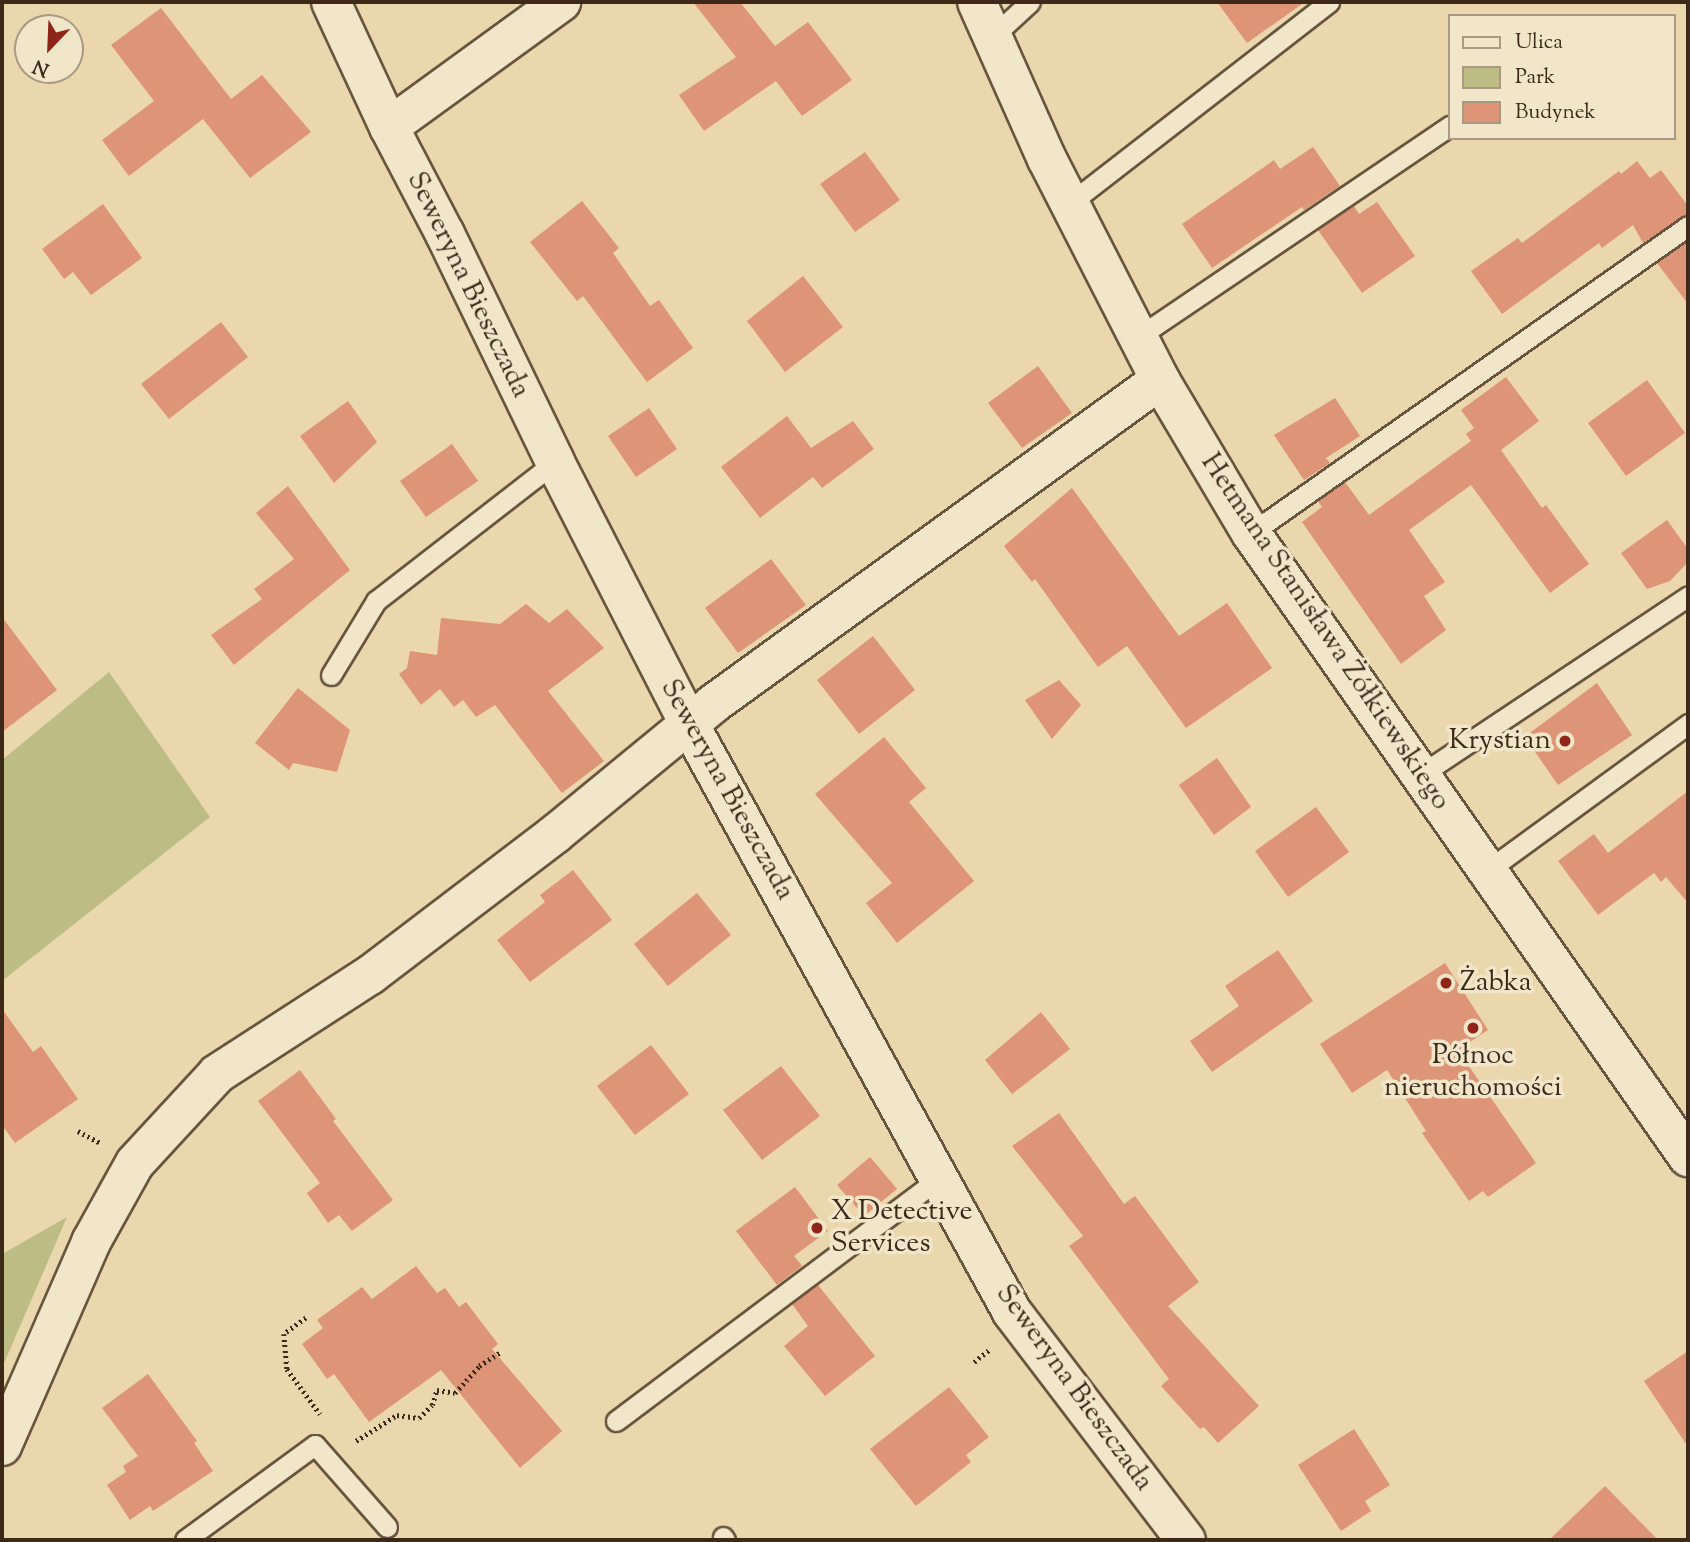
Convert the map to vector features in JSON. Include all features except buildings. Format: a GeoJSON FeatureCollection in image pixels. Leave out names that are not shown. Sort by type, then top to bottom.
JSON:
{"type":"FeatureCollection","features":[{"type":"Feature","properties":{"kind":"street","name":"Seweryna Bieszczada"},"geometry":{"type":"LineString","coordinates":[[331,2],[389,127],[688,722],[941,1177],[1012,1312],[1186,1540]]}},
{"type":"Feature","properties":{"kind":"street"},"geometry":{"type":"LineString","coordinates":[[389,127],[561,2]]}},
{"type":"Feature","properties":{"kind":"street","name":"Hetmana Stanisława Żółkiewskiego"},"geometry":{"type":"LineString","coordinates":[[977,2],[1070,203],[1160,380],[1251,533],[1688,1157]]}},
{"type":"Feature","properties":{"kind":"street"},"geometry":{"type":"LineString","coordinates":[[2,1446],[91,1242],[135,1163],[217,1074],[370,975],[555,834],[688,722],[1160,380]]}},
{"type":"Feature","properties":{"kind":"lane"},"geometry":{"type":"LineString","coordinates":[[993,36],[1030,2]]}},
{"type":"Feature","properties":{"kind":"lane"},"geometry":{"type":"LineString","coordinates":[[1070,203],[1329,2]]}},
{"type":"Feature","properties":{"kind":"lane"},"geometry":{"type":"LineString","coordinates":[[1138,337],[1448,127]]}},
{"type":"Feature","properties":{"kind":"lane"},"geometry":{"type":"LineString","coordinates":[[1251,533],[1688,226]]}},
{"type":"Feature","properties":{"kind":"lane"},"geometry":{"type":"LineString","coordinates":[[331,675],[376,601],[555,461]]}},
{"type":"Feature","properties":{"kind":"lane"},"geometry":{"type":"LineString","coordinates":[[1420,775],[1688,597]]}},
{"type":"Feature","properties":{"kind":"lane"},"geometry":{"type":"LineString","coordinates":[[1488,870],[1688,724]]}},
{"type":"Feature","properties":{"kind":"lane"},"geometry":{"type":"LineString","coordinates":[[616,1421],[941,1177]]}},
{"type":"Feature","properties":{"kind":"lane"},"geometry":{"type":"LineString","coordinates":[[185,1540],[315,1445],[337,1455],[387,1527]]}},
{"type":"Feature","properties":{"kind":"path"},"geometry":{"type":"LineString","coordinates":[[306,1318],[284,1334],[287,1369],[337,1455],[397,1415],[419,1418],[432,1405],[437,1390],[455,1393],[479,1366],[502,1351]]}},
{"type":"Feature","properties":{"kind":"green space"},"geometry":{"type":"Polygon","coordinates":[[[109,672],[210,817],[2,981],[2,760],[109,672]]]}},
{"type":"Feature","properties":{"kind":"green space"},"geometry":{"type":"Polygon","coordinates":[[[67,1217],[2,1368],[2,1254],[67,1217]]]}},
{"type":"Feature","properties":{"kind":"place","name":"Krystian"},"geometry":{"type":"Point","coordinates":[1565,741]}},
{"type":"Feature","properties":{"kind":"place","name":"Żabka"},"geometry":{"type":"Point","coordinates":[1446,983]}},
{"type":"Feature","properties":{"kind":"place","name":"Północ nieruchomości"},"geometry":{"type":"Point","coordinates":[1473,1028]}},
{"type":"Feature","properties":{"kind":"place","name":"X Detective Services"},"geometry":{"type":"Point","coordinates":[817,1228]}}]}
